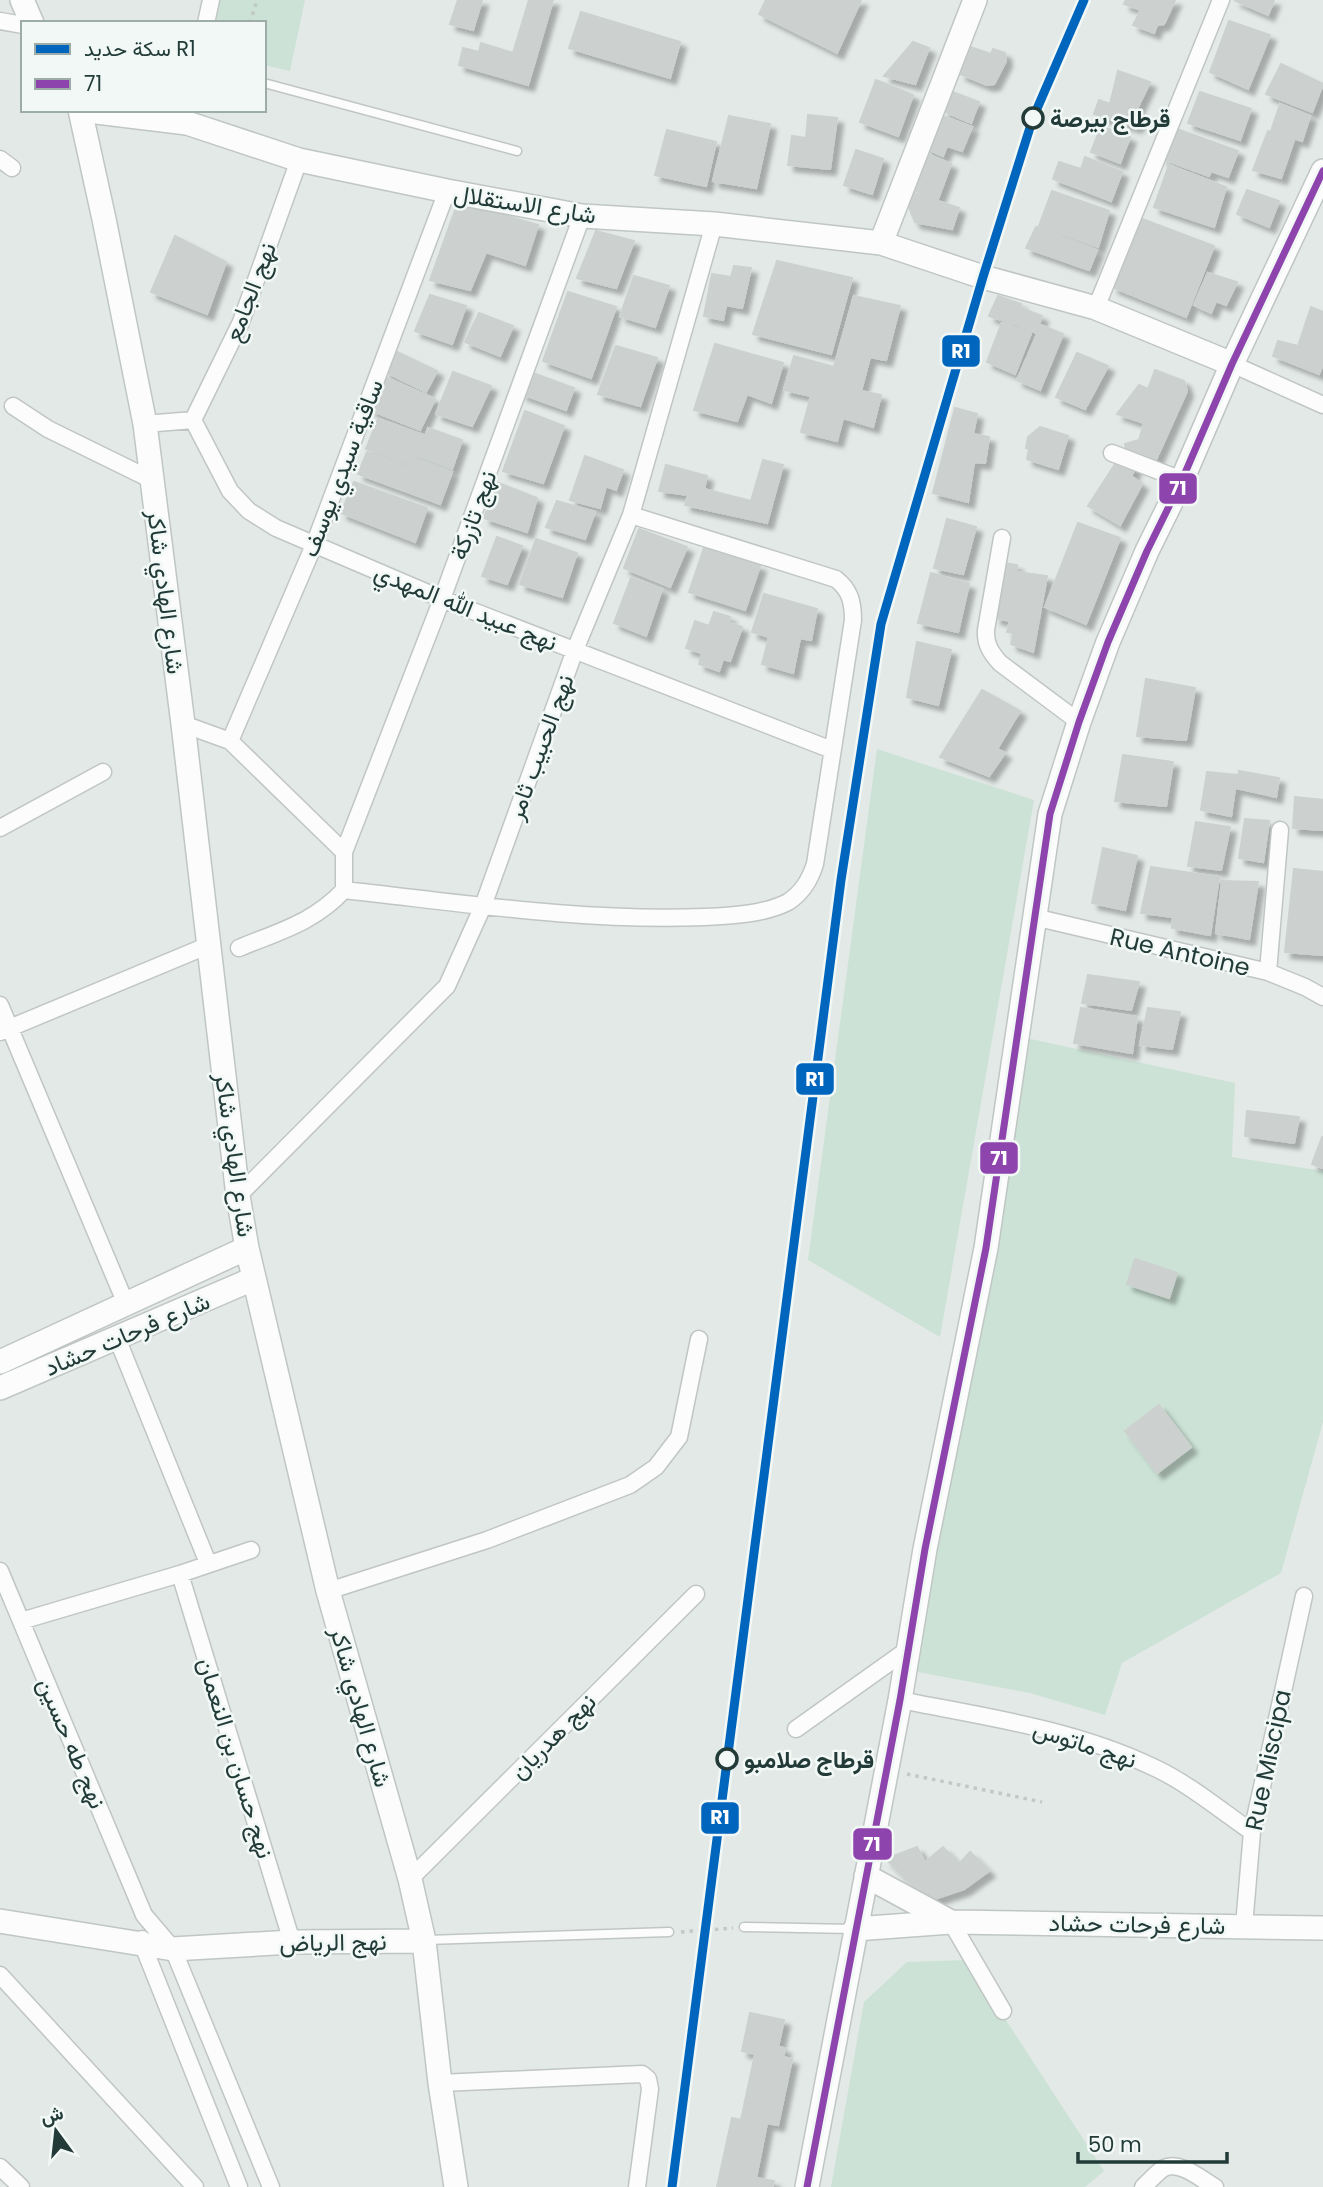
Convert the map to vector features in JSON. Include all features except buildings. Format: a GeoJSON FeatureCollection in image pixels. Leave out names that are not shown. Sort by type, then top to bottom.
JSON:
{"type":"FeatureCollection","features":[{"type":"Feature","properties":{"kind":"street"},"geometry":{"type":"LineString","coordinates":[[22,0],[31,21]]}},
{"type":"Feature","properties":{"kind":"street"},"geometry":{"type":"LineString","coordinates":[[206,21],[211,0]]}},
{"type":"Feature","properties":{"kind":"street"},"geometry":{"type":"LineString","coordinates":[[881,243],[975,0]]}},
{"type":"Feature","properties":{"kind":"street"},"geometry":{"type":"LineString","coordinates":[[1096,308],[1221,0]]}},
{"type":"Feature","properties":{"kind":"street"},"geometry":{"type":"LineString","coordinates":[[0,21],[21,24]]}},
{"type":"Feature","properties":{"kind":"street","name":"شارع الهادي شاكر"},"geometry":{"type":"LineString","coordinates":[[80,112],[145,424],[238,1196],[247,1248],[328,1591],[410,1879],[424,1941],[440,2082],[456,2187]]}},
{"type":"Feature","properties":{"kind":"street","name":"شارع الاستقلال"},"geometry":{"type":"LineString","coordinates":[[116,112],[188,116],[299,160],[582,216],[714,224],[881,243],[974,275],[1096,308],[1232,365]]}},
{"type":"Feature","properties":{"kind":"street","name":"نهج الجامع"},"geometry":{"type":"LineString","coordinates":[[193,420],[241,322],[299,160]]}},
{"type":"Feature","properties":{"kind":"street"},"geometry":{"type":"LineString","coordinates":[[807,2187],[900,1700],[907,1650],[986,1248],[1051,814],[1079,722],[1137,573],[1182,481],[1232,365],[1321,182]]}},
{"type":"Feature","properties":{"kind":"street","name":"ساقية سيدي يوسف"},"geometry":{"type":"LineString","coordinates":[[230,741],[314,545],[447,191]]}},
{"type":"Feature","properties":{"kind":"street","name":"نهج تازركة"},"geometry":{"type":"LineString","coordinates":[[344,852],[442,599],[582,216]]}},
{"type":"Feature","properties":{"kind":"street","name":"نهج الحبيب ثامر"},"geometry":{"type":"LineString","coordinates":[[238,1196],[447,986],[483,906],[575,650],[631,515],[714,224]]}},
{"type":"Feature","properties":{"kind":"street"},"geometry":{"type":"LineString","coordinates":[[1232,365],[1323,405]]}},
{"type":"Feature","properties":{"kind":"street"},"geometry":{"type":"LineString","coordinates":[[13,406],[48,429],[152,480]]}},
{"type":"Feature","properties":{"kind":"street"},"geometry":{"type":"LineString","coordinates":[[145,424],[193,420]]}},
{"type":"Feature","properties":{"kind":"street","name":"نهج عبيد الله المهدي"},"geometry":{"type":"LineString","coordinates":[[193,420],[230,491],[249,511],[275,528],[442,599],[832,750]]}},
{"type":"Feature","properties":{"kind":"street"},"geometry":{"type":"LineString","coordinates":[[1112,453],[1182,481]]}},
{"type":"Feature","properties":{"kind":"street"},"geometry":{"type":"LineString","coordinates":[[344,890],[483,906],[663,919],[734,916],[778,906],[795,896],[807,884],[815,864],[853,620],[852,600],[845,586],[836,579],[631,515]]}},
{"type":"Feature","properties":{"kind":"street"},"geometry":{"type":"LineString","coordinates":[[1002,538],[986,631],[988,646],[1000,663],[1079,722]]}},
{"type":"Feature","properties":{"kind":"street"},"geometry":{"type":"LineString","coordinates":[[183,724],[230,741],[344,852],[344,890],[328,907],[309,919],[239,948]]}},
{"type":"Feature","properties":{"kind":"street"},"geometry":{"type":"LineString","coordinates":[[0,828],[103,772]]}},
{"type":"Feature","properties":{"kind":"street"},"geometry":{"type":"LineString","coordinates":[[1268,972],[1280,830]]}},
{"type":"Feature","properties":{"kind":"street","name":"Rue Antoine"},"geometry":{"type":"LineString","coordinates":[[1034,917],[1268,972],[1305,986],[1323,997]]}},
{"type":"Feature","properties":{"kind":"street"},"geometry":{"type":"LineString","coordinates":[[5,1029],[209,946]]}},
{"type":"Feature","properties":{"kind":"street"},"geometry":{"type":"LineString","coordinates":[[0,1005],[5,1029],[127,1304]]}},
{"type":"Feature","properties":{"kind":"street","name":"شارع فرحات حشاد"},"geometry":{"type":"LineString","coordinates":[[0,1362],[247,1248]]}},
{"type":"Feature","properties":{"kind":"street","name":"شارع فرحات حشاد"},"geometry":{"type":"LineString","coordinates":[[0,1388],[253,1279]]}},
{"type":"Feature","properties":{"kind":"street"},"geometry":{"type":"LineString","coordinates":[[117,1338],[208,1563]]}},
{"type":"Feature","properties":{"kind":"street"},"geometry":{"type":"LineString","coordinates":[[328,1591],[487,1540],[630,1485],[656,1467],[680,1437],[699,1339]]}},
{"type":"Feature","properties":{"kind":"street"},"geometry":{"type":"LineString","coordinates":[[20,1621],[180,1574],[251,1549]]}},
{"type":"Feature","properties":{"kind":"street","name":"نهج طه حسين"},"geometry":{"type":"LineString","coordinates":[[0,1571],[144,1915],[173,1949],[271,2187]]}},
{"type":"Feature","properties":{"kind":"street","name":"نهج حسان بن النعمان"},"geometry":{"type":"LineString","coordinates":[[180,1574],[292,1942]]}},
{"type":"Feature","properties":{"kind":"street","name":"نهج هدريان"},"geometry":{"type":"LineString","coordinates":[[410,1879],[696,1594]]}},
{"type":"Feature","properties":{"kind":"street","name":"Rue Miscipa"},"geometry":{"type":"LineString","coordinates":[[1244,1926],[1252,1832],[1304,1596]]}},
{"type":"Feature","properties":{"kind":"street"},"geometry":{"type":"LineString","coordinates":[[796,1729],[907,1650]]}},
{"type":"Feature","properties":{"kind":"street","name":"نهج ماتوس"},"geometry":{"type":"LineString","coordinates":[[900,1700],[1021,1724],[1117,1752],[1155,1767],[1252,1832]]}},
{"type":"Feature","properties":{"kind":"street","name":"شارع فرحات حشاد"},"geometry":{"type":"LineString","coordinates":[[866,1875],[951,1922]]}},
{"type":"Feature","properties":{"kind":"street","name":"نهج طه حسين"},"geometry":{"type":"LineString","coordinates":[[144,1915],[142,1943],[238,2187]]}},
{"type":"Feature","properties":{"kind":"street","name":"نهج الرياض"},"geometry":{"type":"LineString","coordinates":[[0,1921],[173,1949],[292,1942],[424,1941]]}},
{"type":"Feature","properties":{"kind":"street"},"geometry":{"type":"LineString","coordinates":[[951,1922],[1003,2011]]}},
{"type":"Feature","properties":{"kind":"street","name":"شارع فرحات حشاد"},"geometry":{"type":"LineString","coordinates":[[855,1929],[951,1922],[1323,1928]]}},
{"type":"Feature","properties":{"kind":"street"},"geometry":{"type":"LineString","coordinates":[[0,1975],[195,2187]]}},
{"type":"Feature","properties":{"kind":"street"},"geometry":{"type":"LineString","coordinates":[[440,2082],[642,2074],[648,2079],[650,2089],[637,2187]]}},
{"type":"Feature","properties":{"kind":"street"},"geometry":{"type":"LineString","coordinates":[[1143,2187],[1164,2168],[1173,2166],[1215,2187]]}},
{"type":"Feature","properties":{"kind":"street"},"geometry":{"type":"LineString","coordinates":[[0,2167],[21,2187]]}},
{"type":"Feature","properties":{"kind":"lane"},"geometry":{"type":"LineString","coordinates":[[266,84],[517,151]]}},
{"type":"Feature","properties":{"kind":"lane"},"geometry":{"type":"LineString","coordinates":[[744,1927],[855,1929]]}},
{"type":"Feature","properties":{"kind":"lane","name":"نهج الرياض"},"geometry":{"type":"LineString","coordinates":[[424,1941],[669,1932]]}},
{"type":"Feature","properties":{"kind":"path"},"geometry":{"type":"LineString","coordinates":[[251,21],[257,0]]}},
{"type":"Feature","properties":{"kind":"path"},"geometry":{"type":"LineString","coordinates":[[887,1769],[1042,1802]]}},
{"type":"Feature","properties":{"kind":"path"},"geometry":{"type":"LineString","coordinates":[[669,1932],[744,1927]]}},
{"type":"Feature","properties":{"kind":"green space"},"geometry":{"type":"Polygon","coordinates":[[[213,0],[305,0],[290,71],[266,65],[266,21],[208,21],[213,0]]]}},
{"type":"Feature","properties":{"kind":"green space"},"geometry":{"type":"Polygon","coordinates":[[[877,749],[1034,800],[940,1337],[808,1260],[877,749]]]}},
{"type":"Feature","properties":{"kind":"green space"},"geometry":{"type":"Polygon","coordinates":[[[1026,1038],[1235,1083],[1232,1157],[1323,1171],[1323,1422],[1281,1573],[1122,1663],[1105,1715],[1030,1693],[907,1670],[1026,1038]]]}},
{"type":"Feature","properties":{"kind":"green space"},"geometry":{"type":"Polygon","coordinates":[[[967,1960],[1104,2171],[1085,2187],[831,2187],[864,2002],[907,1962],[967,1960]]]}},
{"type":"Feature","properties":{"kind":"rail line","name":"R1"},"geometry":{"type":"LineString","coordinates":[[672,2187],[841,880],[881,624],[983,277],[1033,118],[1084,0]]}},
{"type":"Feature","properties":{"kind":"transit line","name":"71"},"geometry":{"type":"LineString","coordinates":[[807,2187],[900,1700],[925,1549],[986,1248],[1050,814],[1108,642],[1232,364],[1323,171]]}},
{"type":"Feature","properties":{"kind":"place","name":"قرطاج بيرصة"},"geometry":{"type":"Point","coordinates":[1033,118]}},
{"type":"Feature","properties":{"kind":"place","name":"قرطاج صلامبو"},"geometry":{"type":"Point","coordinates":[727,1759]}}]}
